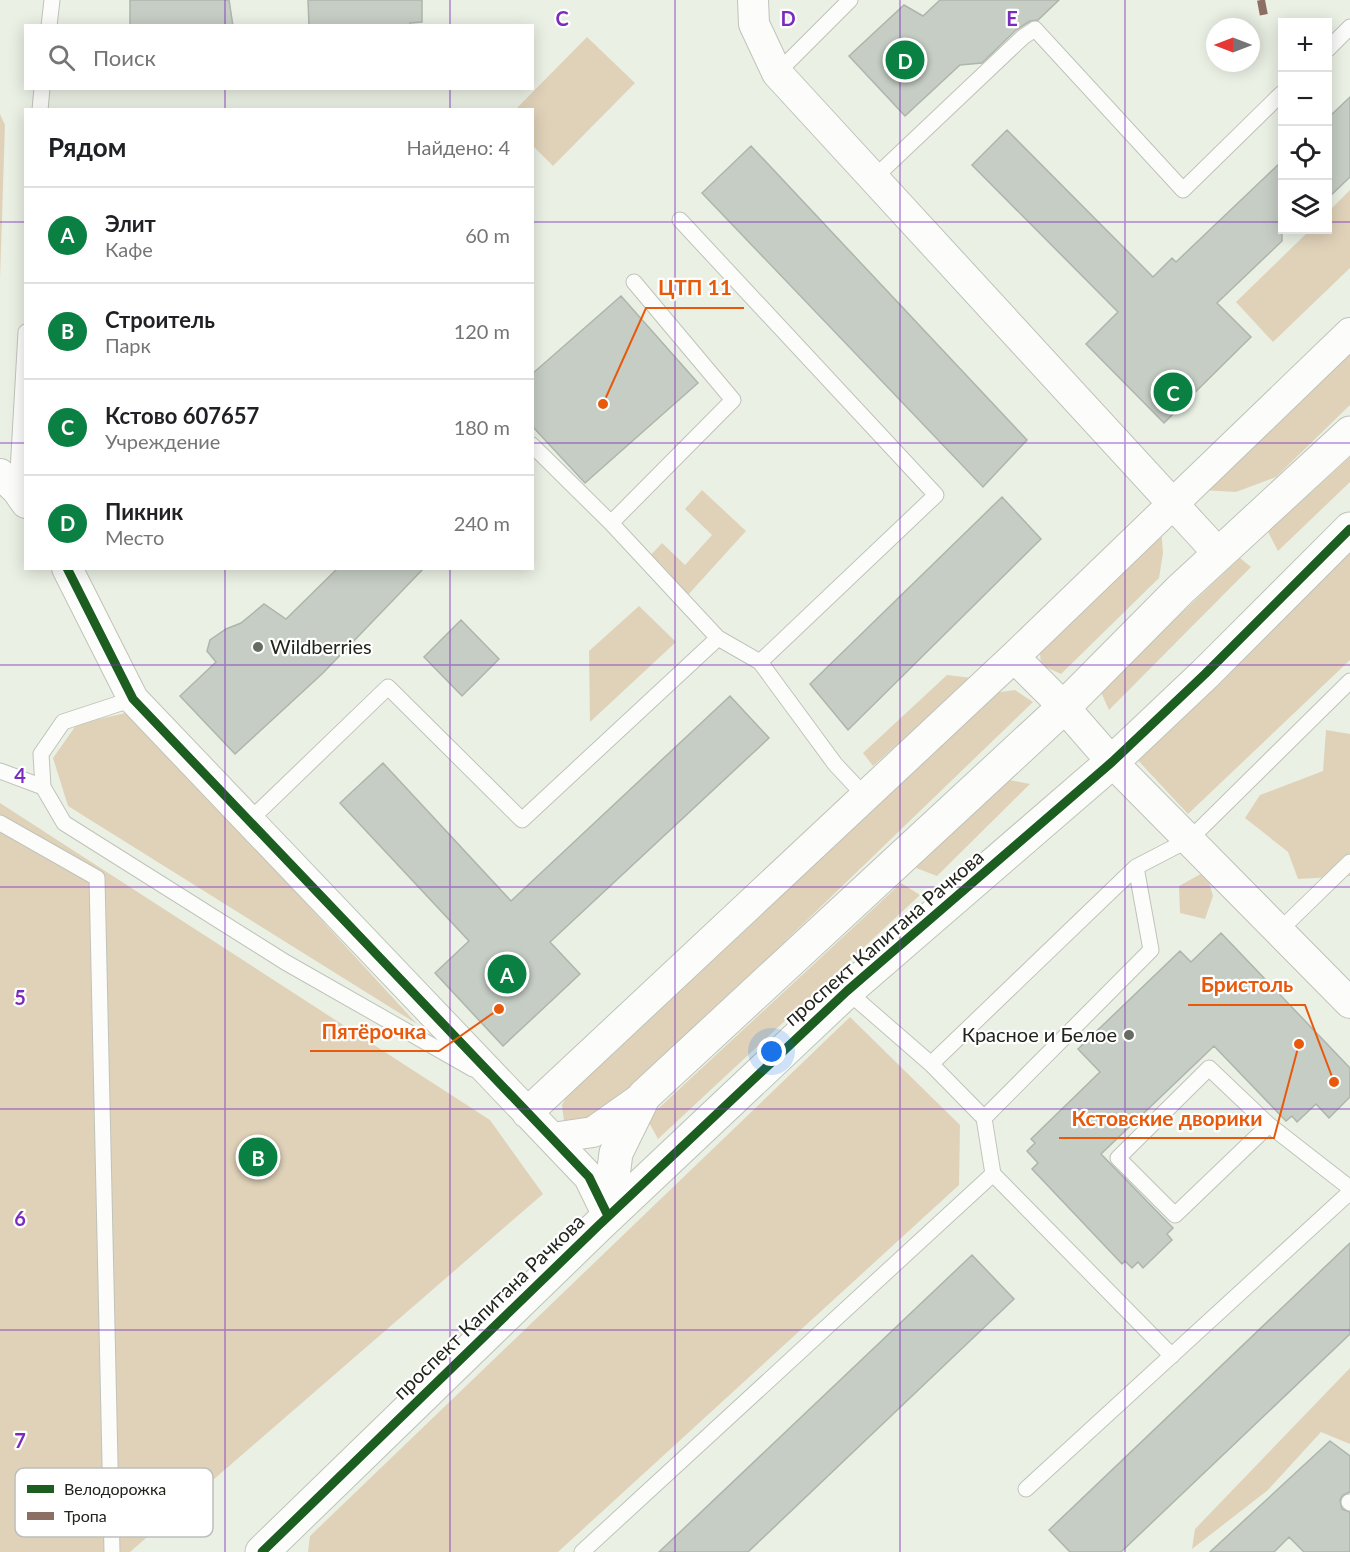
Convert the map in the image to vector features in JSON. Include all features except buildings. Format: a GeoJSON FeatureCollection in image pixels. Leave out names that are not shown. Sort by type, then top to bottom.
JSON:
{"type":"FeatureCollection","features":[{"type":"Feature","properties":{"kind":"street"},"geometry":{"type":"LineString","coordinates":[[753,0],[754,24],[777,73],[1219,554]]}},
{"type":"Feature","properties":{"kind":"street"},"geometry":{"type":"LineString","coordinates":[[527,1113],[1014,657],[1350,333]]}},
{"type":"Feature","properties":{"kind":"street"},"geometry":{"type":"LineString","coordinates":[[552,1138],[593,1132],[644,1096],[1064,707],[1219,554],[1350,434]]}},
{"type":"Feature","properties":{"kind":"street","name":"проспект Капитана Рачкова"},"geometry":{"type":"LineString","coordinates":[[267,1550],[608,1216],[847,991],[1112,762],[1205,674],[1350,529]]}},
{"type":"Feature","properties":{"kind":"street"},"geometry":{"type":"LineString","coordinates":[[68,570],[133,699],[589,1177],[608,1216]]}},
{"type":"Feature","properties":{"kind":"street"},"geometry":{"type":"LineString","coordinates":[[1014,657],[1064,707],[1112,762],[1350,1003]]}},
{"type":"Feature","properties":{"kind":"street"},"geometry":{"type":"LineString","coordinates":[[608,1216],[616,1153],[644,1096]]}},
{"type":"Feature","properties":{"kind":"lane"},"geometry":{"type":"LineString","coordinates":[[49,24],[52,0]]}},
{"type":"Feature","properties":{"kind":"lane"},"geometry":{"type":"LineString","coordinates":[[777,73],[850,0]]}},
{"type":"Feature","properties":{"kind":"lane"},"geometry":{"type":"LineString","coordinates":[[1332,45],[1350,27]]}},
{"type":"Feature","properties":{"kind":"lane"},"geometry":{"type":"LineString","coordinates":[[874,178],[1023,36],[1035,29],[1183,190],[1278,97]]}},
{"type":"Feature","properties":{"kind":"lane"},"geometry":{"type":"LineString","coordinates":[[40,108],[42,90]]}},
{"type":"Feature","properties":{"kind":"lane"},"geometry":{"type":"LineString","coordinates":[[680,219],[936,495],[760,662]]}},
{"type":"Feature","properties":{"kind":"lane"},"geometry":{"type":"LineString","coordinates":[[611,523],[733,400],[634,282]]}},
{"type":"Feature","properties":{"kind":"lane"},"geometry":{"type":"LineString","coordinates":[[14,489],[24,358]]}},
{"type":"Feature","properties":{"kind":"lane"},"geometry":{"type":"LineString","coordinates":[[534,447],[611,523],[718,638],[760,662],[835,764],[865,796]]}},
{"type":"Feature","properties":{"kind":"lane"},"geometry":{"type":"LineString","coordinates":[[249,821],[388,687],[522,820],[718,638]]}},
{"type":"Feature","properties":{"kind":"lane"},"geometry":{"type":"LineString","coordinates":[[931,1064],[1136,867],[1190,839],[1350,681]]}},
{"type":"Feature","properties":{"kind":"lane"},"geometry":{"type":"LineString","coordinates":[[133,699],[63,722],[41,754],[43,787],[64,823],[285,962],[499,1084]]}},
{"type":"Feature","properties":{"kind":"lane"},"geometry":{"type":"LineString","coordinates":[[0,771],[43,787]]}},
{"type":"Feature","properties":{"kind":"lane"},"geometry":{"type":"LineString","coordinates":[[0,823],[97,878],[110,1468]]}},
{"type":"Feature","properties":{"kind":"lane"},"geometry":{"type":"LineString","coordinates":[[1279,931],[1350,862]]}},
{"type":"Feature","properties":{"kind":"lane"},"geometry":{"type":"LineString","coordinates":[[984,1118],[1150,950],[1136,867]]}},
{"type":"Feature","properties":{"kind":"lane"},"geometry":{"type":"LineString","coordinates":[[847,991],[931,1064],[984,1118],[993,1174],[1172,1356]]}},
{"type":"Feature","properties":{"kind":"lane"},"geometry":{"type":"LineString","coordinates":[[1269,1125],[1175,1215],[1118,1158],[1209,1068],[1269,1125],[1350,1188]]}},
{"type":"Feature","properties":{"kind":"lane"},"geometry":{"type":"LineString","coordinates":[[582,1552],[993,1174]]}},
{"type":"Feature","properties":{"kind":"lane"},"geometry":{"type":"LineString","coordinates":[[1026,1489],[1350,1192]]}},
{"type":"Feature","properties":{"kind":"lane"},"geometry":{"type":"LineString","coordinates":[[112,1537],[112,1552]]}},
{"type":"Feature","properties":{"kind":"shaded area"},"geometry":{"type":"Polygon","coordinates":[[[587,37],[635,83],[553,166],[534,147],[534,108],[517,108],[587,37]]]}},
{"type":"Feature","properties":{"kind":"shaded area"},"geometry":{"type":"Polygon","coordinates":[[[0,114],[5,125],[0,279],[0,114]]]}},
{"type":"Feature","properties":{"kind":"shaded area"},"geometry":{"type":"Polygon","coordinates":[[[1350,190],[1350,268],[1273,342],[1236,302],[1306,234],[1332,234],[1332,208],[1350,190]]]}},
{"type":"Feature","properties":{"kind":"shaded area"},"geometry":{"type":"Polygon","coordinates":[[[1350,346],[1350,405],[1276,477],[1236,492],[1201,490],[1350,346]]]}},
{"type":"Feature","properties":{"kind":"shaded area"},"geometry":{"type":"Polygon","coordinates":[[[1350,457],[1350,482],[1278,551],[1268,532],[1350,457]]]}},
{"type":"Feature","properties":{"kind":"shaded area"},"geometry":{"type":"Polygon","coordinates":[[[702,490],[746,531],[687,596],[647,559],[662,543],[685,565],[712,535],[685,509],[702,490]]]}},
{"type":"Feature","properties":{"kind":"shaded area"},"geometry":{"type":"Polygon","coordinates":[[[1161,525],[1163,553],[1159,578],[1061,674],[1041,665],[1039,643],[1161,525]]]}},
{"type":"Feature","properties":{"kind":"shaded area"},"geometry":{"type":"Polygon","coordinates":[[[1350,545],[1350,660],[1188,814],[1132,754],[1350,545]]]}},
{"type":"Feature","properties":{"kind":"shaded area"},"geometry":{"type":"Polygon","coordinates":[[[1240,558],[1251,567],[1109,710],[1100,690],[1240,558]]]}},
{"type":"Feature","properties":{"kind":"shaded area"},"geometry":{"type":"Polygon","coordinates":[[[639,606],[676,642],[590,722],[589,651],[639,606]]]}},
{"type":"Feature","properties":{"kind":"shaded area"},"geometry":{"type":"Polygon","coordinates":[[[947,675],[972,678],[873,766],[863,753],[947,675]]]}},
{"type":"Feature","properties":{"kind":"shaded area"},"geometry":{"type":"Polygon","coordinates":[[[1015,690],[1033,702],[606,1114],[587,1126],[564,1121],[562,1105],[572,1086],[986,694],[1015,690]]]}},
{"type":"Feature","properties":{"kind":"shaded area"},"geometry":{"type":"Polygon","coordinates":[[[130,712],[417,1024],[68,806],[53,758],[77,724],[130,712]]]}},
{"type":"Feature","properties":{"kind":"shaded area"},"geometry":{"type":"Polygon","coordinates":[[[1326,730],[1350,734],[1350,876],[1298,879],[1288,852],[1245,818],[1260,795],[1323,771],[1326,730]]]}},
{"type":"Feature","properties":{"kind":"shaded area"},"geometry":{"type":"Polygon","coordinates":[[[999,778],[1030,784],[937,876],[916,868],[999,778]]]}},
{"type":"Feature","properties":{"kind":"shaded area"},"geometry":{"type":"Polygon","coordinates":[[[0,803],[490,1120],[543,1194],[213,1480],[213,1468],[15,1468],[15,1537],[147,1537],[130,1552],[0,1552],[0,803]]]}},
{"type":"Feature","properties":{"kind":"shaded area"},"geometry":{"type":"Polygon","coordinates":[[[1206,871],[1213,896],[1205,919],[1180,913],[1179,886],[1206,871]]]}},
{"type":"Feature","properties":{"kind":"shaded area"},"geometry":{"type":"Polygon","coordinates":[[[901,883],[920,895],[658,1139],[647,1119],[901,883]]]}},
{"type":"Feature","properties":{"kind":"shaded area"},"geometry":{"type":"Polygon","coordinates":[[[850,1017],[960,1125],[959,1185],[558,1552],[308,1552],[310,1536],[850,1017]]]}},
{"type":"Feature","properties":{"kind":"shaded area"},"geometry":{"type":"Polygon","coordinates":[[[1350,1368],[1350,1444],[1321,1432],[1268,1490],[1192,1549],[1195,1529],[1350,1368]]]}},
{"type":"Feature","properties":{"kind":"marked path"},"geometry":{"type":"LineString","coordinates":[[1261,0],[1265,21]]}},
{"type":"Feature","properties":{"kind":"cycle path"},"geometry":{"type":"LineString","coordinates":[[262,1552],[598,1226],[847,991],[1112,762],[1205,674],[1350,529]]}},
{"type":"Feature","properties":{"kind":"cycle path"},"geometry":{"type":"LineString","coordinates":[[68,570],[133,699],[589,1177],[608,1216]]}},
{"type":"Feature","properties":{"kind":"place","name":"Пикник"},"geometry":{"type":"Point","coordinates":[905,60]}},
{"type":"Feature","properties":{"kind":"place","name":"Кстово 607657"},"geometry":{"type":"Point","coordinates":[1173,392]}},
{"type":"Feature","properties":{"kind":"place","name":"ЦТП 11"},"geometry":{"type":"Point","coordinates":[603,404]}},
{"type":"Feature","properties":{"kind":"place","name":"Wildberries"},"geometry":{"type":"Point","coordinates":[258,647]}},
{"type":"Feature","properties":{"kind":"place","name":"Элит"},"geometry":{"type":"Point","coordinates":[507,974]}},
{"type":"Feature","properties":{"kind":"place","name":"Пятёрочка"},"geometry":{"type":"Point","coordinates":[499,1009]}},
{"type":"Feature","properties":{"kind":"place","name":"Красное и Белое"},"geometry":{"type":"Point","coordinates":[1129,1035]}},
{"type":"Feature","properties":{"kind":"place","name":"Кстовские дворики"},"geometry":{"type":"Point","coordinates":[1299,1044]}},
{"type":"Feature","properties":{"kind":"place","name":"Бристоль"},"geometry":{"type":"Point","coordinates":[1334,1082]}},
{"type":"Feature","properties":{"kind":"place","name":"Строитель"},"geometry":{"type":"Point","coordinates":[258,1157]}}]}
